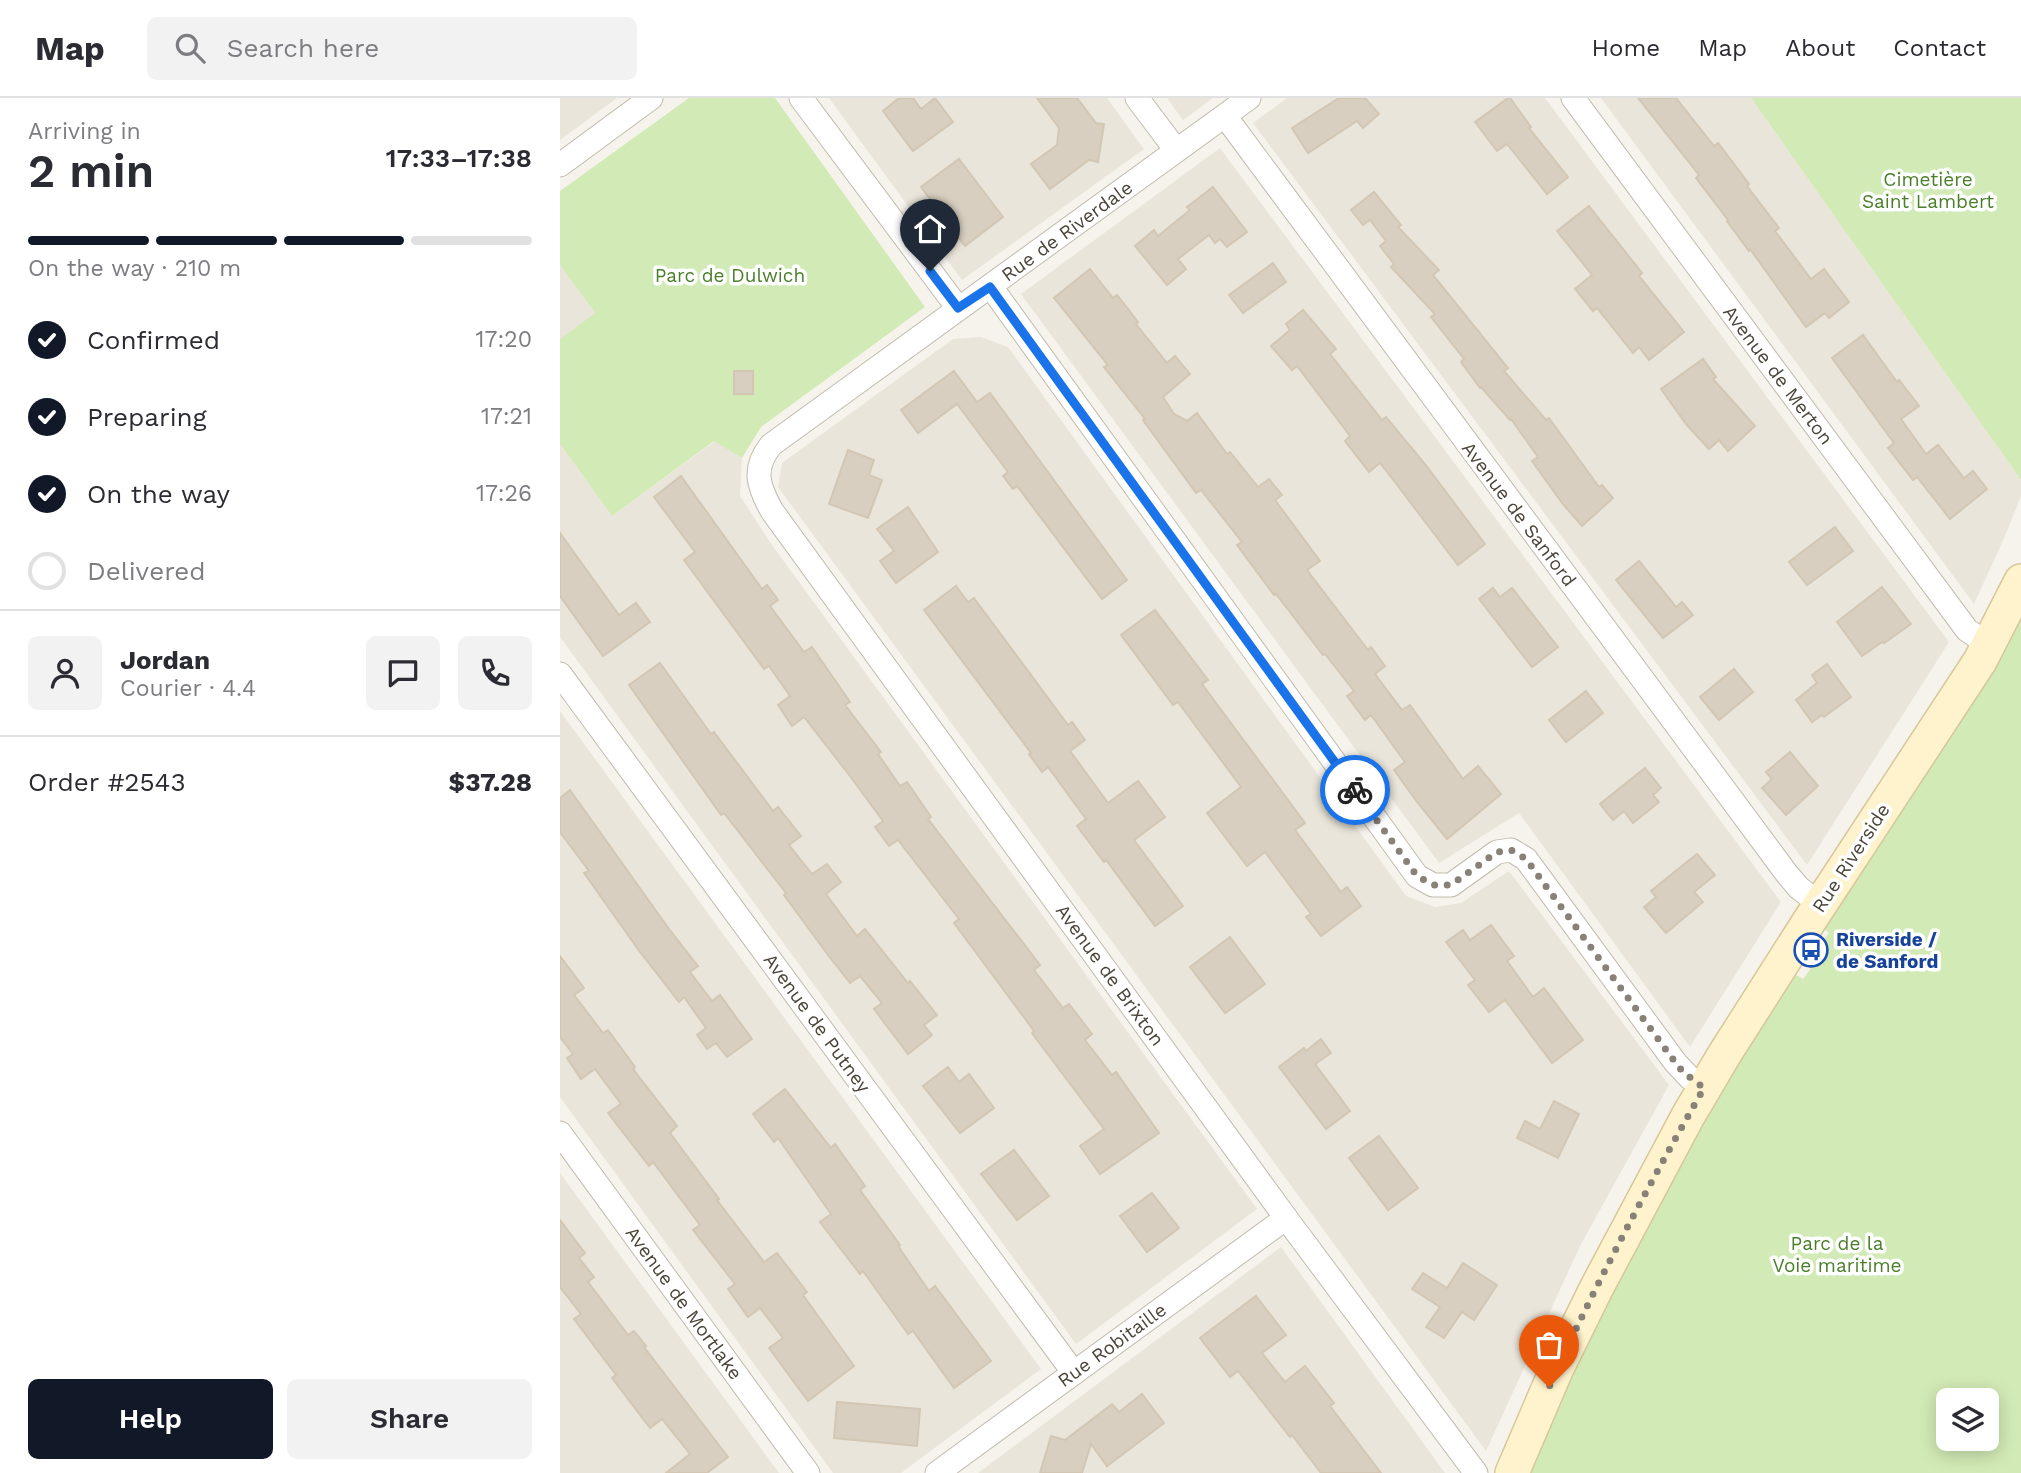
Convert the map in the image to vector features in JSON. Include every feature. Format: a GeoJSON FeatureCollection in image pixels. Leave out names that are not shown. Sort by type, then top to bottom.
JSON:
{"type":"FeatureCollection","features":[{"type":"Feature","properties":{"kind":"street"},"geometry":{"type":"LineString","coordinates":[[560,165],[651,98]]}},
{"type":"Feature","properties":{"kind":"street"},"geometry":{"type":"LineString","coordinates":[[802,98],[958,308]]}},
{"type":"Feature","properties":{"kind":"street"},"geometry":{"type":"LineString","coordinates":[[1138,98],[1176,150]]}},
{"type":"Feature","properties":{"kind":"street","name":"Rue de Riverdale"},"geometry":{"type":"LineString","coordinates":[[758,470],[763,455],[771,444],[1250,98]]}},
{"type":"Feature","properties":{"kind":"street","name":"Avenue de Merton"},"geometry":{"type":"LineString","coordinates":[[1573,98],[1967,630],[1989,645]]}},
{"type":"Feature","properties":{"kind":"street","name":"Avenue de Sanford"},"geometry":{"type":"LineString","coordinates":[[1225,116],[1787,874],[1799,888],[1820,904]]}},
{"type":"Feature","properties":{"kind":"street"},"geometry":{"type":"LineString","coordinates":[[990,287],[1417,876],[1433,885],[1451,885],[1497,852],[1511,850],[1526,859],[1675,1062],[1683,1072],[1704,1088]]}},
{"type":"Feature","properties":{"kind":"street","name":"Avenue de Brixton"},"geometry":{"type":"LineString","coordinates":[[758,470],[760,491],[772,511],[1286,1217],[1476,1473]]}},
{"type":"Feature","properties":{"kind":"street","name":"Rue Riverside"},"geometry":{"type":"LineString","coordinates":[[1512,1473],[1597,1287],[1704,1088],[1989,645],[2021,581]]}},
{"type":"Feature","properties":{"kind":"street","name":"Avenue de Putney"},"geometry":{"type":"LineString","coordinates":[[560,674],[1074,1373]]}},
{"type":"Feature","properties":{"kind":"street","name":"Avenue de Mortlake"},"geometry":{"type":"LineString","coordinates":[[560,1133],[808,1473]]}},
{"type":"Feature","properties":{"kind":"street","name":"Rue Robitaille"},"geometry":{"type":"LineString","coordinates":[[941,1472],[1286,1217]]}},
{"type":"Feature","properties":{"kind":"shaded area"},"geometry":{"type":"Polygon","coordinates":[[[560,98],[617,98],[560,140],[560,98]]]}},
{"type":"Feature","properties":{"kind":"shaded area"},"geometry":{"type":"Polygon","coordinates":[[[829,98],[1107,98],[1144,149],[962,280],[829,98]]]}},
{"type":"Feature","properties":{"kind":"shaded area"},"geometry":{"type":"Polygon","coordinates":[[[1167,98],[1213,98],[1183,120],[1167,98]]]}},
{"type":"Feature","properties":{"kind":"shaded area"},"geometry":{"type":"Polygon","coordinates":[[[1287,98],[1545,98],[1949,642],[1807,865],[1253,123],[1287,98]]]}},
{"type":"Feature","properties":{"kind":"shaded area"},"geometry":{"type":"Polygon","coordinates":[[[1601,98],[1751,98],[2021,480],[2021,496],[1974,604],[1601,98]]]}},
{"type":"Feature","properties":{"kind":"shaded area"},"geometry":{"type":"Polygon","coordinates":[[[1220,148],[1781,902],[1690,1047],[1519,813],[1439,863],[1021,294],[1220,148]]]}},
{"type":"Feature","properties":{"kind":"shaded area"},"geometry":{"type":"Polygon","coordinates":[[[560,265],[595,313],[560,339],[560,265]]]}},
{"type":"Feature","properties":{"kind":"shaded area"},"geometry":{"type":"Polygon","coordinates":[[[981,337],[1008,347],[1406,896],[1435,907],[1461,903],[1509,871],[1669,1085],[1580,1246],[1486,1451],[778,487],[782,463],[953,339],[981,337]]]}},
{"type":"Feature","properties":{"kind":"shaded area"},"geometry":{"type":"Polygon","coordinates":[[[715,441],[742,458],[740,496],[772,545],[1257,1209],[1076,1344],[560,637],[560,444],[612,516],[715,441]]]}},
{"type":"Feature","properties":{"kind":"shaded area"},"geometry":{"type":"Polygon","coordinates":[[[560,711],[1041,1369],[901,1473],[833,1473],[560,1097],[560,711]]]}},
{"type":"Feature","properties":{"kind":"shaded area"},"geometry":{"type":"Polygon","coordinates":[[[560,1173],[779,1473],[560,1473],[560,1173]]]}},
{"type":"Feature","properties":{"kind":"shaded area"},"geometry":{"type":"Polygon","coordinates":[[[1281,1247],[1445,1473],[978,1473],[1281,1247]]]}},
{"type":"Feature","properties":{"kind":"green space","name":"Parc de Dulwich"},"geometry":{"type":"Polygon","coordinates":[[[689,98],[775,98],[925,307],[761,427],[742,458],[714,441],[612,516],[560,444],[560,339],[595,313],[560,265],[560,191],[689,98]]]}},
{"type":"Feature","properties":{"kind":"green space","name":"Cimetière Saint Lambert"},"geometry":{"type":"Polygon","coordinates":[[[1751,98],[2021,98],[2021,480],[1751,98]]]}},
{"type":"Feature","properties":{"kind":"green space","name":"Parc de la Voie maritime"},"geometry":{"type":"Polygon","coordinates":[[[2021,615],[2021,1473],[1528,1473],[1541,1440],[1621,1273],[1709,1111],[1794,974],[1803,979],[1815,963],[1813,954],[1829,933],[1823,928],[2021,615]]]}},
{"type":"Feature","properties":{"kind":"building"},"geometry":{"type":"Polygon","coordinates":[[[899,98],[913,98],[921,109],[935,98],[953,122],[913,151],[883,111],[899,98]]]}},
{"type":"Feature","properties":{"kind":"building"},"geometry":{"type":"Polygon","coordinates":[[[1037,98],[1077,98],[1096,123],[1104,124],[1098,162],[1089,160],[1050,189],[1031,164],[1057,145],[1059,128],[1037,98]]]}},
{"type":"Feature","properties":{"kind":"building"},"geometry":{"type":"Polygon","coordinates":[[[1339,98],[1365,98],[1379,114],[1363,128],[1357,121],[1308,153],[1292,128],[1339,98]]]}},
{"type":"Feature","properties":{"kind":"building"},"geometry":{"type":"Polygon","coordinates":[[[1508,98],[1568,177],[1547,194],[1507,144],[1497,151],[1475,122],[1508,98]]]}},
{"type":"Feature","properties":{"kind":"building"},"geometry":{"type":"Polygon","coordinates":[[[1638,98],[1676,98],[1714,146],[1718,143],[1749,184],[1747,186],[1779,228],[1775,231],[1811,279],[1824,269],[1849,302],[1829,318],[1825,313],[1806,327],[1696,178],[1699,175],[1638,98]]]}},
{"type":"Feature","properties":{"kind":"building"},"geometry":{"type":"Polygon","coordinates":[[[959,159],[1003,217],[965,246],[921,187],[959,159]]]}},
{"type":"Feature","properties":{"kind":"building"},"geometry":{"type":"Polygon","coordinates":[[[1213,187],[1247,232],[1227,247],[1220,239],[1215,243],[1209,235],[1178,259],[1186,269],[1167,285],[1135,246],[1154,230],[1158,236],[1190,210],[1187,207],[1213,187]]]}},
{"type":"Feature","properties":{"kind":"building"},"geometry":{"type":"Polygon","coordinates":[[[1374,192],[1401,225],[1398,227],[1439,270],[1433,275],[1508,368],[1504,371],[1546,420],[1549,418],[1599,487],[1602,485],[1613,498],[1582,526],[1532,461],[1538,457],[1511,419],[1480,388],[1461,362],[1464,359],[1431,317],[1435,314],[1391,267],[1394,264],[1380,246],[1386,241],[1370,220],[1363,225],[1351,210],[1374,192]]]}},
{"type":"Feature","properties":{"kind":"building"},"geometry":{"type":"Polygon","coordinates":[[[1589,206],[1642,273],[1639,276],[1684,332],[1649,360],[1639,347],[1633,353],[1597,308],[1593,311],[1575,289],[1592,275],[1557,231],[1589,206]]]}},
{"type":"Feature","properties":{"kind":"building"},"geometry":{"type":"Polygon","coordinates":[[[1273,263],[1286,282],[1243,313],[1229,295],[1273,263]]]}},
{"type":"Feature","properties":{"kind":"building"},"geometry":{"type":"Polygon","coordinates":[[[1090,269],[1113,298],[1117,295],[1167,363],[1175,356],[1190,374],[1163,397],[1174,414],[1187,421],[1197,413],[1227,454],[1230,452],[1258,487],[1269,479],[1282,495],[1275,500],[1320,561],[1307,570],[1368,650],[1371,647],[1385,666],[1375,674],[1402,710],[1410,705],[1463,779],[1478,766],[1501,794],[1447,839],[1394,770],[1405,762],[1371,715],[1365,720],[1347,696],[1354,691],[1276,594],[1274,595],[1237,545],[1242,542],[1201,490],[1196,493],[1143,420],[1145,419],[1104,367],[1108,365],[1054,298],[1090,269]]]}},
{"type":"Feature","properties":{"kind":"building"},"geometry":{"type":"Polygon","coordinates":[[[1303,310],[1336,349],[1330,354],[1382,420],[1386,417],[1425,464],[1485,544],[1458,565],[1380,463],[1369,472],[1345,441],[1350,436],[1297,366],[1292,370],[1271,346],[1290,330],[1286,324],[1303,310]]]}},
{"type":"Feature","properties":{"kind":"building"},"geometry":{"type":"Polygon","coordinates":[[[1863,335],[1897,382],[1899,380],[1919,406],[1901,419],[1926,454],[1938,445],[1964,478],[1973,471],[1987,489],[1950,519],[1917,477],[1913,480],[1888,448],[1894,443],[1832,358],[1863,335]]]}},
{"type":"Feature","properties":{"kind":"building"},"geometry":{"type":"Polygon","coordinates":[[[1703,359],[1716,377],[1713,379],[1755,426],[1728,451],[1719,440],[1709,449],[1686,424],[1661,389],[1703,359]]]}},
{"type":"Feature","properties":{"kind":"building"},"geometry":{"type":"Polygon","coordinates":[[[734,371],[753,371],[753,394],[734,394],[734,371]]]}},
{"type":"Feature","properties":{"kind":"building"},"geometry":{"type":"Polygon","coordinates":[[[954,371],[977,402],[990,393],[1127,580],[1102,599],[1017,486],[1013,489],[1003,476],[1008,472],[957,404],[918,433],[901,410],[954,371]]]}},
{"type":"Feature","properties":{"kind":"building"},"geometry":{"type":"Polygon","coordinates":[[[848,450],[874,460],[869,475],[882,480],[868,518],[829,504],[848,450]]]}},
{"type":"Feature","properties":{"kind":"building"},"geometry":{"type":"Polygon","coordinates":[[[681,476],[762,589],[767,585],[778,600],[770,606],[804,652],[812,647],[850,702],[845,705],[881,752],[878,754],[900,786],[907,782],[931,817],[928,819],[1040,965],[1034,970],[1063,1008],[1069,1004],[1092,1034],[1085,1040],[1112,1075],[1116,1072],[1159,1133],[1100,1174],[1080,1146],[1104,1129],[954,923],[959,919],[898,840],[889,846],[875,827],[883,821],[850,776],[804,717],[792,726],[778,705],[790,696],[769,666],[764,669],[684,560],[695,552],[654,497],[681,476]]]}},
{"type":"Feature","properties":{"kind":"building"},"geometry":{"type":"Polygon","coordinates":[[[908,507],[938,552],[896,583],[880,561],[894,551],[877,529],[908,507]]]}},
{"type":"Feature","properties":{"kind":"building"},"geometry":{"type":"Polygon","coordinates":[[[1835,527],[1853,551],[1807,585],[1789,562],[1835,527]]]}},
{"type":"Feature","properties":{"kind":"building"},"geometry":{"type":"Polygon","coordinates":[[[560,533],[619,615],[636,603],[650,622],[603,656],[560,596],[560,533]]]}},
{"type":"Feature","properties":{"kind":"building"},"geometry":{"type":"Polygon","coordinates":[[[1639,561],[1676,607],[1682,602],[1693,615],[1663,638],[1616,580],[1639,561]]]}},
{"type":"Feature","properties":{"kind":"building"},"geometry":{"type":"Polygon","coordinates":[[[956,586],[968,602],[974,598],[1068,725],[1072,722],[1085,740],[1070,751],[1108,803],[1138,781],[1165,817],[1134,840],[1183,906],[1155,926],[1077,826],[1086,819],[1048,767],[1042,772],[1029,754],[1031,753],[924,610],[956,586]]]}},
{"type":"Feature","properties":{"kind":"building"},"geometry":{"type":"Polygon","coordinates":[[[1882,587],[1911,624],[1862,656],[1837,622],[1882,587]]]}},
{"type":"Feature","properties":{"kind":"building"},"geometry":{"type":"Polygon","coordinates":[[[1493,588],[1500,597],[1512,588],[1558,647],[1532,667],[1479,599],[1493,588]]]}},
{"type":"Feature","properties":{"kind":"building"},"geometry":{"type":"Polygon","coordinates":[[[1155,610],[1208,680],[1202,684],[1305,823],[1295,830],[1341,892],[1347,887],[1361,906],[1321,936],[1306,917],[1311,914],[1265,852],[1247,866],[1207,813],[1241,787],[1178,702],[1173,705],[1121,635],[1155,610]]]}},
{"type":"Feature","properties":{"kind":"building"},"geometry":{"type":"Polygon","coordinates":[[[660,663],[711,734],[714,732],[773,811],[778,807],[801,836],[789,845],[812,874],[827,864],[841,882],[826,894],[857,936],[865,929],[937,1015],[924,1025],[932,1035],[908,1054],[874,1009],[882,1003],[860,976],[850,983],[784,895],[786,893],[724,813],[721,815],[629,685],[660,663]]]}},
{"type":"Feature","properties":{"kind":"building"},"geometry":{"type":"Polygon","coordinates":[[[1827,664],[1851,697],[1824,717],[1822,715],[1812,722],[1796,700],[1817,683],[1812,675],[1827,664]]]}},
{"type":"Feature","properties":{"kind":"building"},"geometry":{"type":"Polygon","coordinates":[[[1734,669],[1753,692],[1719,720],[1700,697],[1734,669]]]}},
{"type":"Feature","properties":{"kind":"building"},"geometry":{"type":"Polygon","coordinates":[[[1586,691],[1603,713],[1566,742],[1549,720],[1586,691]]]}},
{"type":"Feature","properties":{"kind":"building"},"geometry":{"type":"Polygon","coordinates":[[[1790,752],[1818,786],[1786,815],[1762,788],[1772,779],[1766,772],[1790,752]]]}},
{"type":"Feature","properties":{"kind":"building"},"geometry":{"type":"Polygon","coordinates":[[[1645,768],[1661,788],[1653,795],[1659,802],[1633,823],[1624,811],[1613,820],[1600,804],[1645,768]]]}},
{"type":"Feature","properties":{"kind":"building"},"geometry":{"type":"Polygon","coordinates":[[[570,790],[698,966],[690,972],[712,1001],[720,995],[752,1039],[727,1057],[716,1043],[707,1049],[697,1035],[706,1028],[684,997],[679,1002],[584,873],[589,871],[560,832],[560,798],[570,790]]]}},
{"type":"Feature","properties":{"kind":"building"},"geometry":{"type":"Polygon","coordinates":[[[1697,854],[1715,875],[1694,892],[1703,902],[1666,933],[1644,907],[1656,897],[1651,891],[1697,854]]]}},
{"type":"Feature","properties":{"kind":"building"},"geometry":{"type":"Polygon","coordinates":[[[1491,925],[1514,956],[1507,961],[1533,997],[1544,988],[1583,1040],[1552,1063],[1505,1000],[1489,1012],[1468,985],[1475,980],[1446,942],[1463,930],[1470,940],[1491,925]]]}},
{"type":"Feature","properties":{"kind":"building"},"geometry":{"type":"Polygon","coordinates":[[[1230,937],[1265,984],[1225,1013],[1190,967],[1230,937]]]}},
{"type":"Feature","properties":{"kind":"building"},"geometry":{"type":"Polygon","coordinates":[[[560,956],[584,988],[574,995],[603,1033],[608,1030],[635,1067],[633,1069],[677,1126],[670,1133],[719,1199],[717,1200],[764,1262],[777,1253],[807,1292],[803,1295],[854,1366],[808,1401],[769,1348],[783,1338],[760,1308],[748,1317],[728,1289],[735,1284],[693,1230],[700,1225],[653,1162],[649,1166],[608,1113],[621,1104],[595,1069],[581,1079],[567,1058],[573,1054],[560,1037],[560,956]]]}},
{"type":"Feature","properties":{"kind":"building"},"geometry":{"type":"Polygon","coordinates":[[[1321,1039],[1331,1053],[1315,1064],[1350,1111],[1326,1129],[1279,1067],[1321,1039]]]}},
{"type":"Feature","properties":{"kind":"building"},"geometry":{"type":"Polygon","coordinates":[[[948,1067],[959,1082],[969,1074],[994,1108],[960,1133],[923,1086],[948,1067]]]}},
{"type":"Feature","properties":{"kind":"building"},"geometry":{"type":"Polygon","coordinates":[[[785,1089],[831,1148],[835,1144],[865,1186],[860,1190],[929,1291],[935,1286],[991,1361],[954,1388],[913,1331],[908,1334],[863,1271],[860,1274],[820,1222],[831,1214],[778,1138],[774,1142],[753,1114],[785,1089]]]}},
{"type":"Feature","properties":{"kind":"building"},"geometry":{"type":"Polygon","coordinates":[[[1554,1101],[1579,1114],[1558,1158],[1517,1138],[1525,1121],[1540,1129],[1554,1101]]]}},
{"type":"Feature","properties":{"kind":"building"},"geometry":{"type":"Polygon","coordinates":[[[1379,1136],[1418,1188],[1388,1210],[1349,1158],[1379,1136]]]}},
{"type":"Feature","properties":{"kind":"building"},"geometry":{"type":"Polygon","coordinates":[[[1014,1150],[1049,1196],[1017,1220],[981,1174],[1014,1150]]]}},
{"type":"Feature","properties":{"kind":"building"},"geometry":{"type":"Polygon","coordinates":[[[1152,1193],[1179,1228],[1147,1252],[1120,1216],[1152,1193]]]}},
{"type":"Feature","properties":{"kind":"building"},"geometry":{"type":"Polygon","coordinates":[[[560,1220],[585,1253],[579,1258],[594,1277],[588,1282],[628,1335],[634,1331],[646,1346],[644,1347],[728,1457],[707,1473],[666,1473],[690,1454],[662,1419],[650,1428],[612,1378],[616,1375],[574,1319],[581,1314],[560,1287],[560,1220]]]}},
{"type":"Feature","properties":{"kind":"building"},"geometry":{"type":"Polygon","coordinates":[[[1463,1263],[1497,1285],[1474,1320],[1462,1312],[1444,1338],[1426,1327],[1440,1307],[1412,1289],[1423,1273],[1447,1288],[1463,1263]]]}},
{"type":"Feature","properties":{"kind":"building"},"geometry":{"type":"Polygon","coordinates":[[[1256,1296],[1286,1335],[1262,1353],[1285,1382],[1305,1366],[1334,1403],[1330,1406],[1381,1473],[1321,1473],[1238,1371],[1230,1377],[1200,1338],[1256,1296]]]}},
{"type":"Feature","properties":{"kind":"building"},"geometry":{"type":"Polygon","coordinates":[[[1142,1394],[1164,1423],[1107,1466],[1091,1444],[1082,1473],[1040,1473],[1051,1436],[1065,1440],[1112,1404],[1119,1412],[1142,1394]]]}},
{"type":"Feature","properties":{"kind":"building"},"geometry":{"type":"Polygon","coordinates":[[[837,1402],[920,1409],[917,1446],[834,1438],[837,1402]]]}},
{"type":"Feature","properties":{"kind":"way so far"},"geometry":{"type":"LineString","coordinates":[[1355,790],[1417,876],[1433,885],[1451,885],[1497,852],[1511,850],[1526,859],[1675,1062],[1683,1072],[1704,1088],[1631,1220],[1549,1387]]}},
{"type":"Feature","properties":{"kind":"place","name":"Riverside / de Sanford"},"geometry":{"type":"Point","coordinates":[1811,950]}},
{"type":"Feature","properties":{"kind":"route"},"geometry":{"type":"LineString","coordinates":[[930,271],[958,308],[990,287],[1355,790]]}}]}
